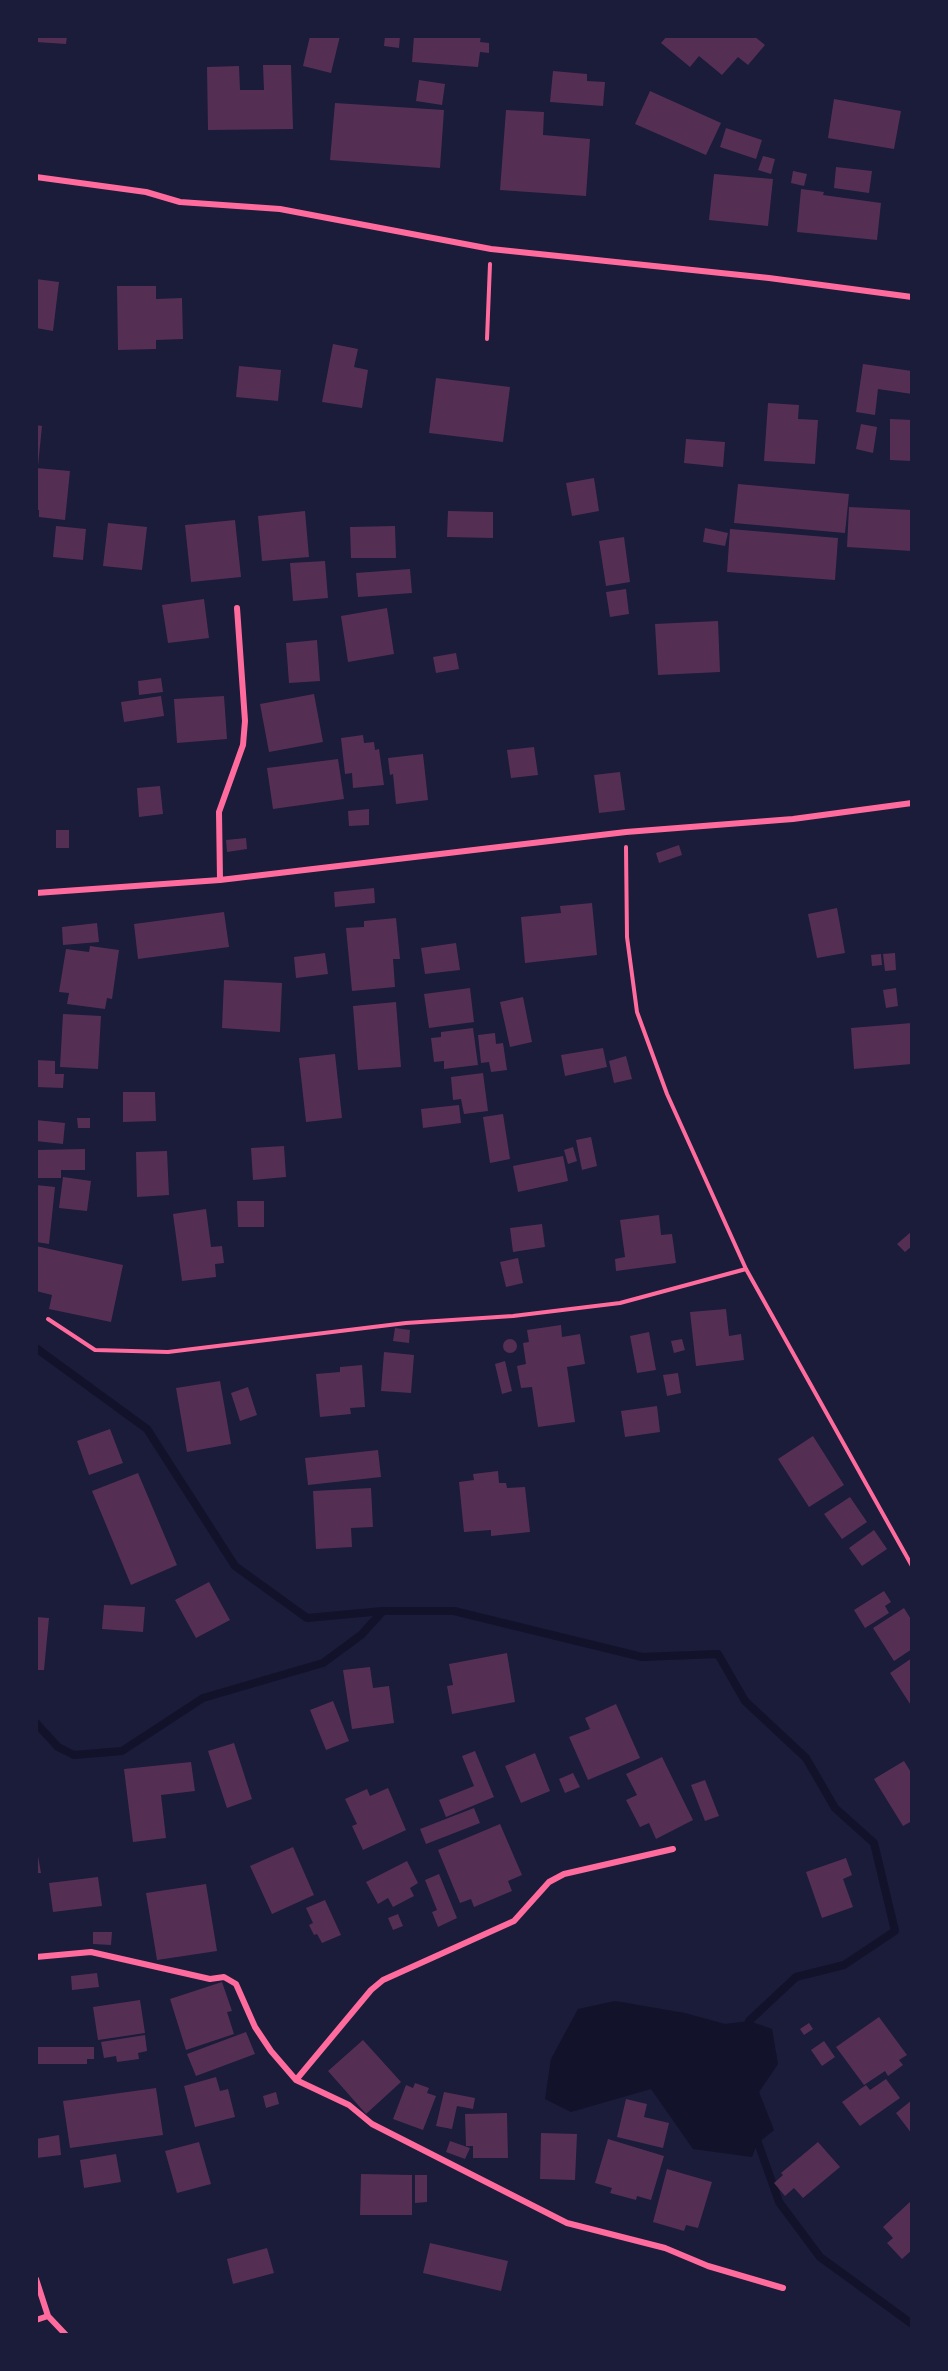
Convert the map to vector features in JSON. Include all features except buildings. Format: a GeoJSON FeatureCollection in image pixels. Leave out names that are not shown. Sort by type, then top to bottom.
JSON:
{"type":"FeatureCollection","features":[{"type":"Feature","properties":{"kind":"street"},"geometry":{"type":"LineString","coordinates":[[36,177],[146,192],[180,202],[280,209],[491,249],[770,278],[912,297]]}},
{"type":"Feature","properties":{"kind":"street"},"geometry":{"type":"LineString","coordinates":[[220,880],[219,812],[243,745],[245,721],[237,608]]}},
{"type":"Feature","properties":{"kind":"street"},"geometry":{"type":"LineString","coordinates":[[36,893],[220,880],[626,832],[793,819],[912,804]]}},
{"type":"Feature","properties":{"kind":"street"},"geometry":{"type":"LineString","coordinates":[[296,2080],[371,1990],[383,1980],[514,1921],[549,1882],[564,1874],[673,1849]]}},
{"type":"Feature","properties":{"kind":"street"},"geometry":{"type":"LineString","coordinates":[[36,1957],[91,1952],[210,1979],[224,1977],[236,1984],[255,2026],[271,2051],[296,2080],[349,2105],[372,2124],[567,2223],[665,2248],[708,2265],[783,2288]]}},
{"type":"Feature","properties":{"kind":"street"},"geometry":{"type":"LineString","coordinates":[[36,2279],[48,2316],[66,2335]]}},
{"type":"Feature","properties":{"kind":"street"},"geometry":{"type":"LineString","coordinates":[[36,2320],[48,2316]]}},
{"type":"Feature","properties":{"kind":"path"},"geometry":{"type":"LineString","coordinates":[[487,339],[491,249]]}},
{"type":"Feature","properties":{"kind":"path"},"geometry":{"type":"LineString","coordinates":[[626,832],[627,938],[637,1012],[667,1094],[746,1269],[912,1566]]}},
{"type":"Feature","properties":{"kind":"path"},"geometry":{"type":"LineString","coordinates":[[48,1319],[95,1350],[168,1352],[406,1323],[513,1316],[620,1303],[746,1269]]}},
{"type":"Feature","properties":{"kind":"shaded area"},"geometry":{"type":"Polygon","coordinates":[[[615,2001],[685,2013],[725,2024],[749,2021],[772,2029],[778,2064],[759,2092],[774,2130],[757,2144],[752,2157],[693,2149],[651,2089],[571,2112],[545,2099],[551,2059],[578,2009],[615,2001]]]}},
{"type":"Feature","properties":{"kind":"waterway"},"geometry":{"type":"LineString","coordinates":[[36,1348],[147,1429],[235,1566],[307,1618],[383,1611],[454,1611],[642,1657],[718,1654],[745,1701],[806,1758],[835,1808],[874,1843],[895,1931],[844,1965],[796,1977],[749,2021],[749,2029]]}},
{"type":"Feature","properties":{"kind":"waterway"},"geometry":{"type":"LineString","coordinates":[[36,1723],[58,1747],[74,1755],[122,1751],[203,1698],[323,1663],[361,1635],[383,1611]]}},
{"type":"Feature","properties":{"kind":"waterway"},"geometry":{"type":"LineString","coordinates":[[756,2137],[779,2202],[820,2257],[912,2324]]}}]}
